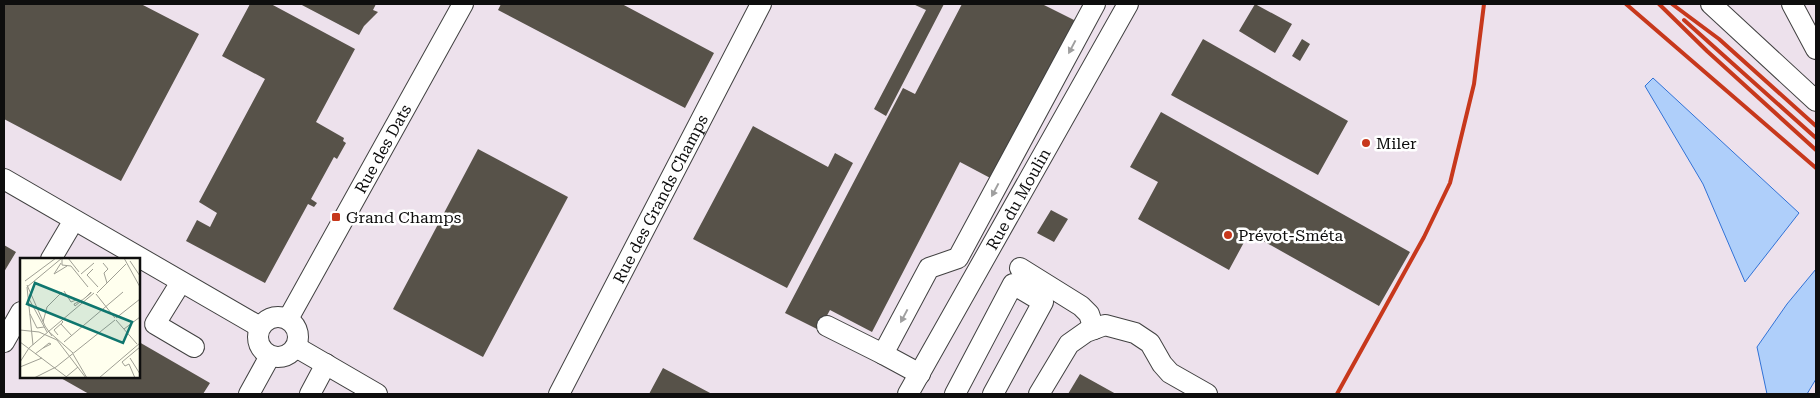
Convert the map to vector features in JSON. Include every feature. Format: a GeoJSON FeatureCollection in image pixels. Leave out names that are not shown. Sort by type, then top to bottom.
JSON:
{"type":"FeatureCollection","features":[{"type":"Feature","properties":{"kind":"street","name":"Rue des Dats"},"geometry":{"type":"LineString","coordinates":[[288,319],[463,4]]}},
{"type":"Feature","properties":{"kind":"street","name":"Rue des Grands Champs"},"geometry":{"type":"LineString","coordinates":[[559,394],[762,4]]}},
{"type":"Feature","properties":{"kind":"street"},"geometry":{"type":"LineString","coordinates":[[883,354],[928,268],[958,258],[1095,4]]}},
{"type":"Feature","properties":{"kind":"street","name":"Rue du Moulin"},"geometry":{"type":"LineString","coordinates":[[908,394],[1128,4]]}},
{"type":"Feature","properties":{"kind":"street"},"geometry":{"type":"LineString","coordinates":[[1792,4],[1816,49]]}},
{"type":"Feature","properties":{"kind":"street"},"geometry":{"type":"LineString","coordinates":[[1715,5],[1816,101]]}},
{"type":"Feature","properties":{"kind":"street"},"geometry":{"type":"LineString","coordinates":[[4,179],[140,258]]}},
{"type":"Feature","properties":{"kind":"street"},"geometry":{"type":"LineString","coordinates":[[52,258],[74,220]]}},
{"type":"Feature","properties":{"kind":"street"},"geometry":{"type":"LineString","coordinates":[[140,258],[260,327]]}},
{"type":"Feature","properties":{"kind":"street"},"geometry":{"type":"LineString","coordinates":[[1020,268],[1081,306],[1089,314],[1094,329]]}},
{"type":"Feature","properties":{"kind":"street"},"geometry":{"type":"LineString","coordinates":[[181,282],[155,324],[194,347]]}},
{"type":"Feature","properties":{"kind":"street"},"geometry":{"type":"LineString","coordinates":[[955,394],[1014,284],[1043,302],[993,394]]}},
{"type":"Feature","properties":{"kind":"street"},"geometry":{"type":"LineString","coordinates":[[4,342],[20,314]]}},
{"type":"Feature","properties":{"kind":"street"},"geometry":{"type":"LineString","coordinates":[[282,317],[288,319],[296,328],[298,341],[296,346],[292,352],[282,357],[270,356],[260,347],[257,333],[260,327],[270,318],[282,317]]}},
{"type":"Feature","properties":{"kind":"street"},"geometry":{"type":"LineString","coordinates":[[1039,394],[1068,344],[1086,332],[1105,325],[1134,333],[1150,343],[1162,364],[1170,373],[1207,394]]}},
{"type":"Feature","properties":{"kind":"street"},"geometry":{"type":"LineString","coordinates":[[827,326],[920,374]]}},
{"type":"Feature","properties":{"kind":"street"},"geometry":{"type":"LineString","coordinates":[[296,346],[378,394]]}},
{"type":"Feature","properties":{"kind":"street"},"geometry":{"type":"LineString","coordinates":[[250,394],[270,356]]}},
{"type":"Feature","properties":{"kind":"street"},"geometry":{"type":"LineString","coordinates":[[310,394],[326,364]]}},
{"type":"Feature","properties":{"kind":"shaded area"},"geometry":{"type":"Polygon","coordinates":[[[4,4],[1816,4],[1816,394],[4,394],[4,4]]]}},
{"type":"Feature","properties":{"kind":"water"},"geometry":{"type":"Polygon","coordinates":[[[1653,78],[1799,213],[1745,282],[1703,184],[1645,86],[1653,78]]]}},
{"type":"Feature","properties":{"kind":"water"},"geometry":{"type":"Polygon","coordinates":[[[1816,269],[1816,379],[1807,394],[1767,394],[1757,347],[1787,304],[1816,269]]]}},
{"type":"Feature","properties":{"kind":"building"},"geometry":{"type":"Polygon","coordinates":[[[4,4],[141,4],[199,34],[121,181],[4,119],[4,4]]]}},
{"type":"Feature","properties":{"kind":"building"},"geometry":{"type":"Polygon","coordinates":[[[250,4],[271,4],[355,49],[316,122],[344,138],[343,141],[346,143],[337,159],[334,157],[311,199],[317,203],[314,207],[308,204],[265,283],[186,241],[197,220],[210,227],[217,213],[199,202],[265,79],[222,56],[250,4]]]}},
{"type":"Feature","properties":{"kind":"building"},"geometry":{"type":"Polygon","coordinates":[[[300,4],[376,4],[373,10],[378,12],[364,26],[359,35],[300,4]]]}},
{"type":"Feature","properties":{"kind":"building"},"geometry":{"type":"Polygon","coordinates":[[[501,4],[622,4],[714,53],[685,108],[498,10],[501,4]]]}},
{"type":"Feature","properties":{"kind":"building"},"geometry":{"type":"Polygon","coordinates":[[[913,4],[944,4],[886,116],[874,109],[926,10],[913,4]]]}},
{"type":"Feature","properties":{"kind":"building"},"geometry":{"type":"Polygon","coordinates":[[[962,4],[1042,4],[1078,22],[994,180],[960,162],[872,332],[830,310],[819,330],[785,313],[903,88],[915,94],[962,4]]]}},
{"type":"Feature","properties":{"kind":"building"},"geometry":{"type":"Polygon","coordinates":[[[1255,4],[1292,24],[1275,53],[1239,31],[1255,4]]]}},
{"type":"Feature","properties":{"kind":"building"},"geometry":{"type":"Polygon","coordinates":[[[1203,39],[1348,121],[1318,175],[1171,95],[1203,39]]]}},
{"type":"Feature","properties":{"kind":"building"},"geometry":{"type":"Polygon","coordinates":[[[1302,39],[1310,44],[1300,61],[1292,56],[1302,39]]]}},
{"type":"Feature","properties":{"kind":"building"},"geometry":{"type":"Polygon","coordinates":[[[1161,112],[1410,252],[1379,306],[1249,233],[1229,270],[1138,219],[1158,182],[1130,167],[1161,112]]]}},
{"type":"Feature","properties":{"kind":"building"},"geometry":{"type":"Polygon","coordinates":[[[753,126],[828,167],[835,153],[853,163],[787,288],[693,239],[753,126]]]}},
{"type":"Feature","properties":{"kind":"building"},"geometry":{"type":"Polygon","coordinates":[[[478,149],[568,197],[483,357],[393,309],[478,149]]]}},
{"type":"Feature","properties":{"kind":"building"},"geometry":{"type":"Polygon","coordinates":[[[1051,210],[1068,219],[1054,242],[1037,233],[1051,210]]]}},
{"type":"Feature","properties":{"kind":"building"},"geometry":{"type":"Polygon","coordinates":[[[4,245],[16,252],[4,272],[4,245]]]}},
{"type":"Feature","properties":{"kind":"building"},"geometry":{"type":"Polygon","coordinates":[[[140,343],[210,383],[203,394],[89,394],[61,378],[140,378],[140,343]]]}},
{"type":"Feature","properties":{"kind":"building"},"geometry":{"type":"Polygon","coordinates":[[[663,368],[712,394],[649,394],[663,368]]]}},
{"type":"Feature","properties":{"kind":"building"},"geometry":{"type":"Polygon","coordinates":[[[1080,374],[1116,394],[1068,394],[1080,374]]]}},
{"type":"Feature","properties":{"kind":"railway"},"geometry":{"type":"LineString","coordinates":[[1337,394],[1424,237],[1450,183],[1474,84],[1484,4]]}},
{"type":"Feature","properties":{"kind":"railway"},"geometry":{"type":"LineString","coordinates":[[1626,4],[1816,168]]}},
{"type":"Feature","properties":{"kind":"railway"},"geometry":{"type":"LineString","coordinates":[[1659,4],[1707,51],[1816,150]]}},
{"type":"Feature","properties":{"kind":"railway"},"geometry":{"type":"LineString","coordinates":[[1672,4],[1719,39],[1816,126]]}},
{"type":"Feature","properties":{"kind":"railway"},"geometry":{"type":"LineString","coordinates":[[1684,20],[1816,138]]}},
{"type":"Feature","properties":{"kind":"place","name":"Miler"},"geometry":{"type":"Point","coordinates":[1366,143]}},
{"type":"Feature","properties":{"kind":"place","name":"Grand Champs"},"geometry":{"type":"Point","coordinates":[336,217]}},
{"type":"Feature","properties":{"kind":"place","name":"Prévot-Sméta"},"geometry":{"type":"Point","coordinates":[1228,235]}}]}
